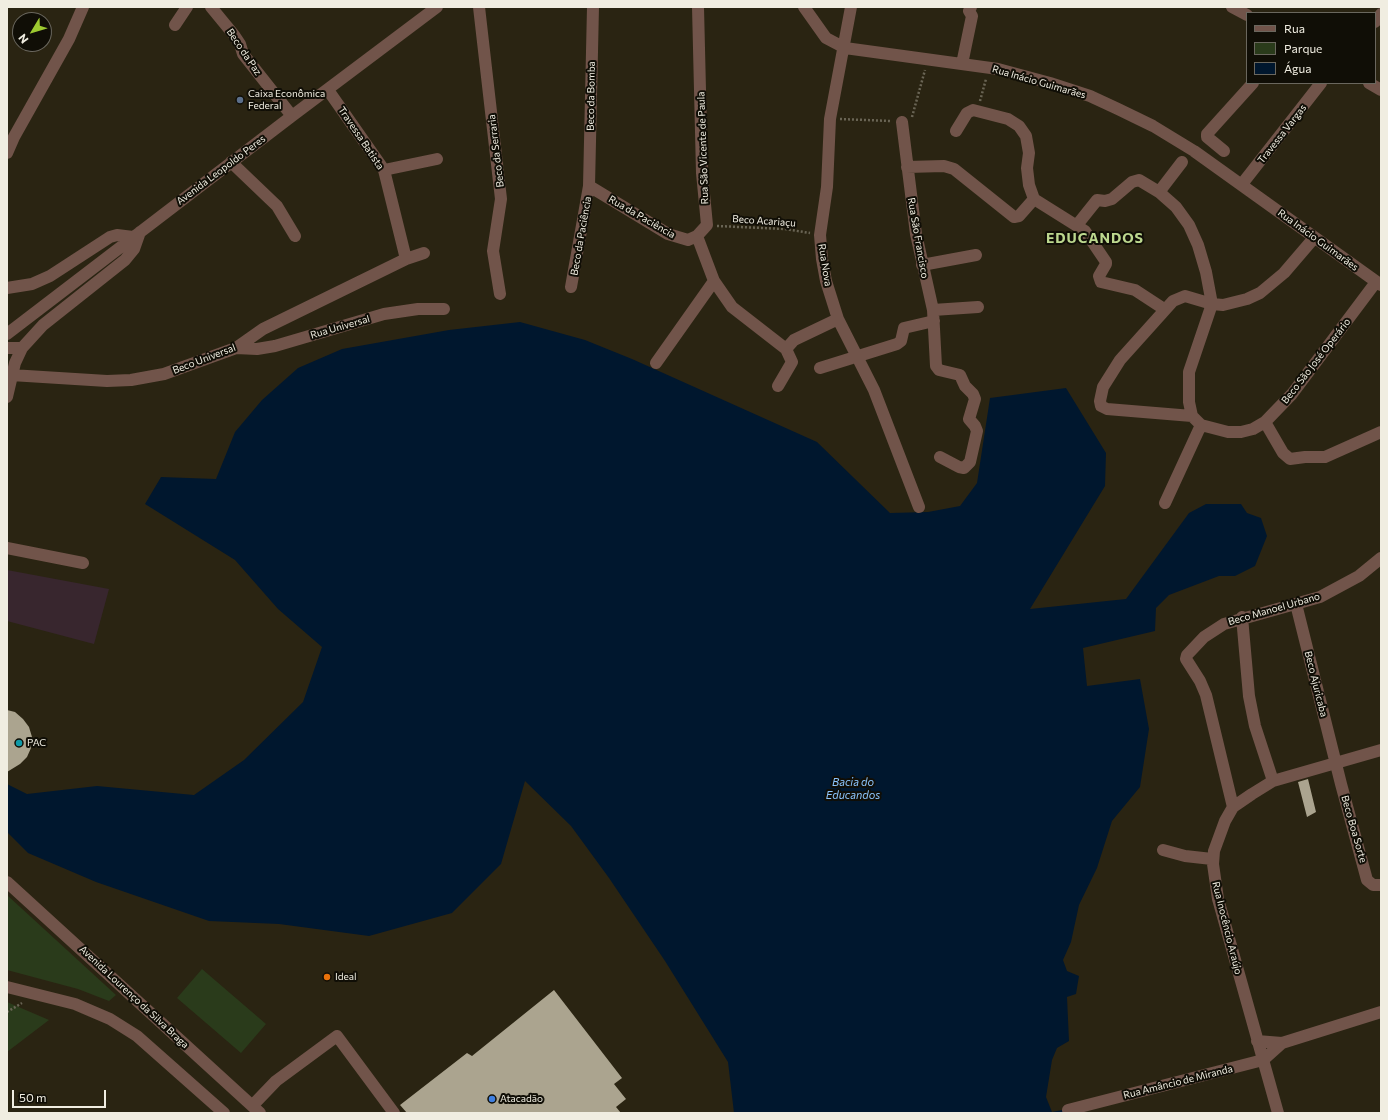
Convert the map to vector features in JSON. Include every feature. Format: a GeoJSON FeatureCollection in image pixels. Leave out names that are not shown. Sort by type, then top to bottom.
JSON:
{"type":"FeatureCollection","features":[{"type":"Feature","properties":{"kind":"street"},"geometry":{"type":"LineString","coordinates":[[7,153],[11,134],[69,39],[83,7]]}},
{"type":"Feature","properties":{"kind":"street"},"geometry":{"type":"LineString","coordinates":[[175,25],[186,7]]}},
{"type":"Feature","properties":{"kind":"street","name":"Beco da Paz"},"geometry":{"type":"LineString","coordinates":[[211,7],[238,40],[243,54],[292,116]]}},
{"type":"Feature","properties":{"kind":"street","name":"Avenida Leopoldo Peres"},"geometry":{"type":"LineString","coordinates":[[7,334],[231,162],[437,7]]}},
{"type":"Feature","properties":{"kind":"street","name":"Beco da Serraria"},"geometry":{"type":"LineString","coordinates":[[479,7],[501,199],[493,251],[500,294]]}},
{"type":"Feature","properties":{"kind":"street","name":"Beco da Bomba"},"geometry":{"type":"LineString","coordinates":[[590,186],[594,7]]}},
{"type":"Feature","properties":{"kind":"street","name":"Rua São Vicente de Paula"},"geometry":{"type":"LineString","coordinates":[[698,7],[702,173],[707,225]]}},
{"type":"Feature","properties":{"kind":"street","name":"Rua Inácio Guimarães"},"geometry":{"type":"LineString","coordinates":[[804,7],[826,38],[845,48],[928,58],[998,69],[1050,83],[1111,105],[1166,134],[1242,184],[1314,238],[1379,283]]}},
{"type":"Feature","properties":{"kind":"street","name":"Rua Nova"},"geometry":{"type":"LineString","coordinates":[[851,7],[845,48],[830,119],[827,187],[820,235],[826,281],[838,318],[889,427],[919,507]]}},
{"type":"Feature","properties":{"kind":"street"},"geometry":{"type":"LineString","coordinates":[[1232,7],[1246,14]]}},
{"type":"Feature","properties":{"kind":"street"},"geometry":{"type":"LineString","coordinates":[[962,64],[972,16],[968,8]]}},
{"type":"Feature","properties":{"kind":"street"},"geometry":{"type":"LineString","coordinates":[[1224,150],[1207,137],[1208,134],[1252,84]]}},
{"type":"Feature","properties":{"kind":"street","name":"Travessa Vargas"},"geometry":{"type":"LineString","coordinates":[[1242,184],[1320,84]]}},
{"type":"Feature","properties":{"kind":"street"},"geometry":{"type":"LineString","coordinates":[[1371,84],[1381,90]]}},
{"type":"Feature","properties":{"kind":"street","name":"Travessa Batista"},"geometry":{"type":"LineString","coordinates":[[328,90],[384,170],[406,259]]}},
{"type":"Feature","properties":{"kind":"street"},"geometry":{"type":"LineString","coordinates":[[956,131],[967,113],[972,110],[1008,119],[1019,126],[1026,136],[1029,153],[1029,185],[1034,199],[1085,231],[1106,262],[1099,276],[1101,282],[1135,290],[1164,309],[1173,300],[1185,296],[1212,304],[1235,303],[1260,293],[1284,273],[1314,238]]}},
{"type":"Feature","properties":{"kind":"street","name":"Rua São Francisco"},"geometry":{"type":"LineString","coordinates":[[902,122],[907,167],[922,266],[934,316],[937,368],[939,370],[960,375],[965,386],[973,394],[975,399],[969,420],[975,426],[977,431],[968,465],[959,467],[940,457]]}},
{"type":"Feature","properties":{"kind":"street"},"geometry":{"type":"LineString","coordinates":[[384,170],[437,159]]}},
{"type":"Feature","properties":{"kind":"street"},"geometry":{"type":"LineString","coordinates":[[231,162],[277,206],[295,236]]}},
{"type":"Feature","properties":{"kind":"street"},"geometry":{"type":"LineString","coordinates":[[1160,192],[1182,162]]}},
{"type":"Feature","properties":{"kind":"street"},"geometry":{"type":"LineString","coordinates":[[907,167],[944,166],[954,169],[1014,217],[1019,216],[1034,199]]}},
{"type":"Feature","properties":{"kind":"street"},"geometry":{"type":"LineString","coordinates":[[1077,225],[1097,200],[1106,201],[1112,199],[1135,180],[1146,183],[1160,192],[1176,207],[1189,225],[1198,245],[1212,304],[1189,372],[1189,402],[1197,420],[1165,503]]}},
{"type":"Feature","properties":{"kind":"street","name":"Rua da Paciência"},"geometry":{"type":"LineString","coordinates":[[590,186],[668,234],[688,240],[697,236]]}},
{"type":"Feature","properties":{"kind":"street","name":"Beco da Paciência"},"geometry":{"type":"LineString","coordinates":[[571,287],[590,186]]}},
{"type":"Feature","properties":{"kind":"street"},"geometry":{"type":"LineString","coordinates":[[707,225],[697,236],[714,281],[732,306],[786,349],[792,362],[778,386]]}},
{"type":"Feature","properties":{"kind":"street"},"geometry":{"type":"LineString","coordinates":[[7,288],[32,284],[50,276],[110,237],[117,235],[136,235],[134,249],[125,260],[43,325],[22,348],[11,375],[7,397]]}},
{"type":"Feature","properties":{"kind":"street","name":"Beco Universal"},"geometry":{"type":"LineString","coordinates":[[11,375],[107,381],[131,380],[164,374],[236,348],[263,329],[406,259],[424,253]]}},
{"type":"Feature","properties":{"kind":"street"},"geometry":{"type":"LineString","coordinates":[[922,266],[976,255]]}},
{"type":"Feature","properties":{"kind":"street"},"geometry":{"type":"LineString","coordinates":[[656,363],[714,281]]}},
{"type":"Feature","properties":{"kind":"street","name":"Beco São José Operário"},"geometry":{"type":"LineString","coordinates":[[1164,309],[1120,360],[1104,387],[1100,404],[1107,409],[1197,420],[1228,432],[1241,432],[1253,429],[1265,422],[1292,394],[1379,283]]}},
{"type":"Feature","properties":{"kind":"street"},"geometry":{"type":"LineString","coordinates":[[820,368],[899,343],[902,330],[905,327],[934,316],[978,307]]}},
{"type":"Feature","properties":{"kind":"street","name":"Rua Universal"},"geometry":{"type":"LineString","coordinates":[[236,348],[257,349],[275,346],[384,314],[418,309],[444,309]]}},
{"type":"Feature","properties":{"kind":"street"},"geometry":{"type":"LineString","coordinates":[[786,349],[794,340],[838,318]]}},
{"type":"Feature","properties":{"kind":"street"},"geometry":{"type":"LineString","coordinates":[[7,348],[22,348]]}},
{"type":"Feature","properties":{"kind":"street"},"geometry":{"type":"LineString","coordinates":[[1265,422],[1283,453],[1290,459],[1325,457],[1381,432]]}},
{"type":"Feature","properties":{"kind":"street"},"geometry":{"type":"LineString","coordinates":[[7,548],[83,562]]}},
{"type":"Feature","properties":{"kind":"street","name":"Beco Manoel Urbano"},"geometry":{"type":"LineString","coordinates":[[1232,807],[1206,695],[1200,681],[1186,659],[1190,651],[1212,631],[1242,617],[1320,597],[1359,576],[1381,558]]}},
{"type":"Feature","properties":{"kind":"street","name":"Beco Ajuricaba"},"geometry":{"type":"LineString","coordinates":[[1296,604],[1335,764]]}},
{"type":"Feature","properties":{"kind":"street"},"geometry":{"type":"LineString","coordinates":[[1242,617],[1249,696],[1256,726],[1273,781]]}},
{"type":"Feature","properties":{"kind":"street"},"geometry":{"type":"LineString","coordinates":[[1232,807],[1273,781],[1381,750]]}},
{"type":"Feature","properties":{"kind":"street","name":"Beco Boa Sorte"},"geometry":{"type":"LineString","coordinates":[[1335,764],[1368,880],[1373,885],[1381,885]]}},
{"type":"Feature","properties":{"kind":"street","name":"Rua Inocêncio Araújo"},"geometry":{"type":"LineString","coordinates":[[1232,807],[1225,821],[1212,859],[1218,899],[1278,1113]]}},
{"type":"Feature","properties":{"kind":"street"},"geometry":{"type":"LineString","coordinates":[[1163,850],[1185,856],[1212,859]]}},
{"type":"Feature","properties":{"kind":"street","name":"Avenida Lourenço da Silva Braga"},"geometry":{"type":"LineString","coordinates":[[7,882],[256,1109]]}},
{"type":"Feature","properties":{"kind":"street"},"geometry":{"type":"LineString","coordinates":[[7,986],[75,1004],[110,1019],[137,1036],[224,1113]]}},
{"type":"Feature","properties":{"kind":"street","name":"Rua Amâncio de Miranda"},"geometry":{"type":"LineString","coordinates":[[1257,1041],[1282,1043],[1381,1012]]}},
{"type":"Feature","properties":{"kind":"street"},"geometry":{"type":"LineString","coordinates":[[256,1109],[276,1081],[337,1036],[389,1111]]}},
{"type":"Feature","properties":{"kind":"street","name":"Rua Amâncio de Miranda"},"geometry":{"type":"LineString","coordinates":[[1068,1110],[1263,1060],[1282,1043]]}},
{"type":"Feature","properties":{"kind":"path"},"geometry":{"type":"LineString","coordinates":[[830,119],[909,121],[914,115],[928,58]]}},
{"type":"Feature","properties":{"kind":"path","name":"Beco Acariaçu"},"geometry":{"type":"LineString","coordinates":[[707,225],[785,229],[820,235]]}},
{"type":"Feature","properties":{"kind":"shaded area"},"geometry":{"type":"Polygon","coordinates":[[[7,570],[109,589],[94,644],[7,621],[7,570]]]}},
{"type":"Feature","properties":{"kind":"green space"},"geometry":{"type":"Polygon","coordinates":[[[7,895],[116,995],[109,1001],[78,989],[7,970],[7,895]]]}},
{"type":"Feature","properties":{"kind":"green space"},"geometry":{"type":"Polygon","coordinates":[[[202,969],[266,1024],[241,1053],[177,998],[202,969]]]}},
{"type":"Feature","properties":{"kind":"green space"},"geometry":{"type":"Polygon","coordinates":[[[7,1002],[49,1020],[7,1052],[7,1002]]]}},
{"type":"Feature","properties":{"kind":"water","name":"Bacia do Educandos"},"geometry":{"type":"Polygon","coordinates":[[[520,322],[585,340],[632,359],[817,442],[890,513],[928,512],[960,506],[977,483],[990,398],[1066,388],[1106,453],[1105,486],[1030,609],[1126,599],[1189,513],[1206,504],[1241,504],[1247,513],[1261,518],[1267,536],[1255,566],[1235,576],[1219,576],[1169,595],[1156,608],[1155,631],[1083,648],[1087,686],[1140,679],[1149,729],[1140,787],[1112,821],[1097,868],[1079,905],[1071,942],[1063,960],[1067,971],[1079,976],[1076,994],[1067,997],[1069,1041],[1057,1048],[1052,1060],[1046,1097],[1052,1112],[1062,1110],[1065,1113],[734,1113],[728,1062],[665,961],[609,878],[571,826],[525,781],[501,864],[452,913],[369,936],[279,924],[209,921],[96,882],[28,853],[7,832],[7,784],[27,794],[97,786],[194,795],[244,760],[303,702],[322,647],[278,609],[235,560],[145,504],[161,477],[216,479],[235,432],[262,400],[298,368],[342,349],[449,330],[520,322]]]}},
{"type":"Feature","properties":{"kind":"building","name":"PAC"},"geometry":{"type":"Polygon","coordinates":[[[7,710],[15,712],[23,719],[29,727],[32,737],[31,748],[27,757],[20,764],[7,772],[7,710]]]}},
{"type":"Feature","properties":{"kind":"building"},"geometry":{"type":"Polygon","coordinates":[[[1308,779],[1316,812],[1307,817],[1298,782],[1308,779]]]}},
{"type":"Feature","properties":{"kind":"building"},"geometry":{"type":"Polygon","coordinates":[[[554,990],[622,1078],[614,1084],[626,1099],[616,1107],[621,1113],[407,1113],[400,1105],[467,1053],[472,1056],[554,990]]]}},
{"type":"Feature","properties":{"kind":"place","name":"Caixa Econômica Federal"},"geometry":{"type":"Point","coordinates":[240,100]}},
{"type":"Feature","properties":{"kind":"place","name":"PAC"},"geometry":{"type":"Point","coordinates":[19,743]}},
{"type":"Feature","properties":{"kind":"place","name":"Ideal"},"geometry":{"type":"Point","coordinates":[327,977]}},
{"type":"Feature","properties":{"kind":"place","name":"Atacadão"},"geometry":{"type":"Point","coordinates":[492,1099]}},
{"type":"Feature","properties":{"kind":"district","name":"EDUCANDOS"},"geometry":{"type":"Point","coordinates":[1095,238]}}]}
